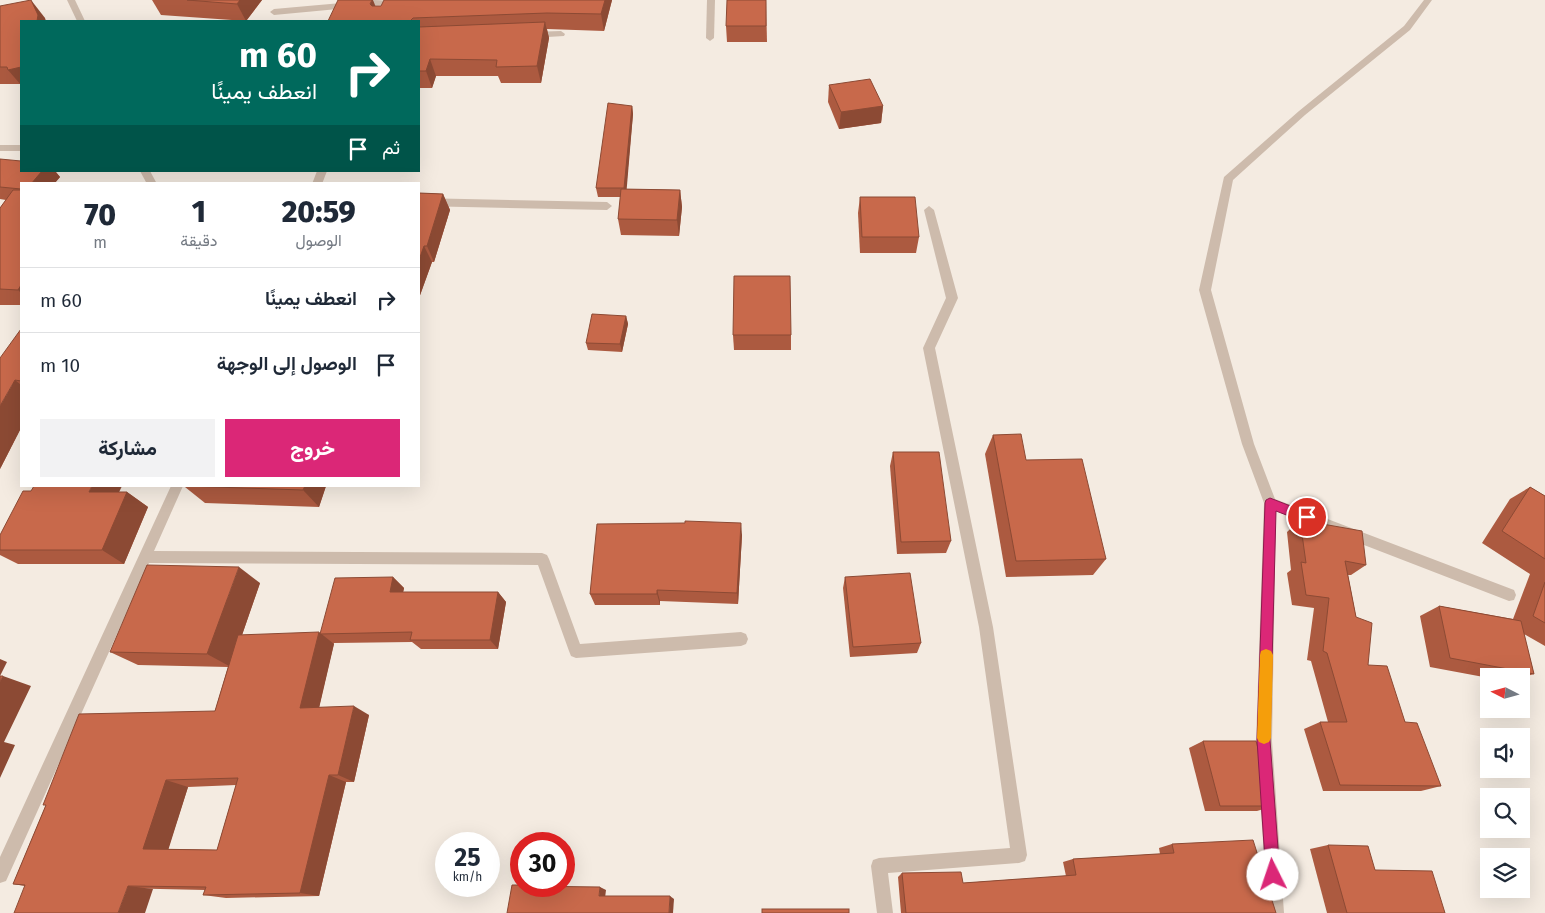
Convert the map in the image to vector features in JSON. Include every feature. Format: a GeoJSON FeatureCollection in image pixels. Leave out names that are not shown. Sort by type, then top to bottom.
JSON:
{"type":"FeatureCollection","features":[{"type":"Feature","properties":{"kind":"street"},"geometry":{"type":"LineString","coordinates":[[71,0],[81,20]]}},
{"type":"Feature","properties":{"kind":"street"},"geometry":{"type":"LineString","coordinates":[[710,0],[710,38]]}},
{"type":"Feature","properties":{"kind":"street"},"geometry":{"type":"LineString","coordinates":[[1276,913],[1264,740],[1270,503],[1248,444],[1205,290],[1228,179],[1302,112],[1406,28],[1428,0]]}},
{"type":"Feature","properties":{"kind":"street"},"geometry":{"type":"LineString","coordinates":[[274,12],[390,3]]}},
{"type":"Feature","properties":{"kind":"street"},"geometry":{"type":"LineString","coordinates":[[523,36],[560,34]]}},
{"type":"Feature","properties":{"kind":"street"},"geometry":{"type":"LineString","coordinates":[[0,148],[20,148]]}},
{"type":"Feature","properties":{"kind":"street"},"geometry":{"type":"LineString","coordinates":[[420,202],[607,206]]}},
{"type":"Feature","properties":{"kind":"street"},"geometry":{"type":"LineString","coordinates":[[885,913],[879,866],[1019,855],[986,627],[929,348],[952,298],[929,210]]}},
{"type":"Feature","properties":{"kind":"street"},"geometry":{"type":"LineString","coordinates":[[0,875],[177,487]]}},
{"type":"Feature","properties":{"kind":"street"},"geometry":{"type":"LineString","coordinates":[[1270,503],[1509,595]]}},
{"type":"Feature","properties":{"kind":"street"},"geometry":{"type":"LineString","coordinates":[[144,557],[542,559],[576,651],[741,640]]}},
{"type":"Feature","properties":{"kind":"building"},"geometry":{"type":"Polygon","coordinates":[[[31,0],[38,15],[37,20],[20,20],[20,67],[8,70],[7,67],[0,67],[0,6],[31,0]]]}},
{"type":"Feature","properties":{"kind":"building"},"geometry":{"type":"Polygon","coordinates":[[[187,0],[240,0],[237,4],[187,0]]]}},
{"type":"Feature","properties":{"kind":"building"},"geometry":{"type":"Polygon","coordinates":[[[338,0],[372,0],[370,4],[372,6],[381,6],[384,0],[605,0],[601,14],[547,13],[413,18],[411,20],[328,20],[338,0]]]}},
{"type":"Feature","properties":{"kind":"building"},"geometry":{"type":"Polygon","coordinates":[[[727,0],[766,0],[766,26],[726,26],[727,0]]]}},
{"type":"Feature","properties":{"kind":"building"},"geometry":{"type":"Polygon","coordinates":[[[545,22],[537,66],[496,67],[497,60],[430,59],[426,71],[420,71],[420,27],[545,22]]]}},
{"type":"Feature","properties":{"kind":"building"},"geometry":{"type":"Polygon","coordinates":[[[870,79],[883,106],[841,112],[829,85],[870,79]]]}},
{"type":"Feature","properties":{"kind":"building"},"geometry":{"type":"Polygon","coordinates":[[[608,103],[632,106],[624,188],[596,188],[608,103]]]}},
{"type":"Feature","properties":{"kind":"building"},"geometry":{"type":"Polygon","coordinates":[[[0,159],[20,161],[20,172],[41,172],[33,182],[20,182],[20,189],[0,187],[0,159]]]}},
{"type":"Feature","properties":{"kind":"building"},"geometry":{"type":"Polygon","coordinates":[[[621,189],[680,190],[677,220],[618,219],[621,189]]]}},
{"type":"Feature","properties":{"kind":"building"},"geometry":{"type":"Polygon","coordinates":[[[13,190],[20,190],[20,287],[18,290],[0,289],[0,208],[13,190]]]}},
{"type":"Feature","properties":{"kind":"building"},"geometry":{"type":"Polygon","coordinates":[[[420,193],[443,194],[427,246],[424,246],[420,257],[420,193]]]}},
{"type":"Feature","properties":{"kind":"building"},"geometry":{"type":"Polygon","coordinates":[[[860,197],[915,197],[919,237],[862,237],[860,197]]]}},
{"type":"Feature","properties":{"kind":"building"},"geometry":{"type":"Polygon","coordinates":[[[734,276],[790,276],[791,335],[733,335],[734,276]]]}},
{"type":"Feature","properties":{"kind":"building"},"geometry":{"type":"Polygon","coordinates":[[[592,314],[626,316],[620,344],[586,343],[592,314]]]}},
{"type":"Feature","properties":{"kind":"building"},"geometry":{"type":"Polygon","coordinates":[[[20,330],[20,381],[15,380],[0,406],[0,358],[20,330]]]}},
{"type":"Feature","properties":{"kind":"building"},"geometry":{"type":"Polygon","coordinates":[[[1021,434],[1026,460],[1082,459],[1106,559],[1016,561],[993,435],[1021,434]]]}},
{"type":"Feature","properties":{"kind":"building"},"geometry":{"type":"Polygon","coordinates":[[[893,452],[939,452],[951,541],[901,542],[893,452]]]}},
{"type":"Feature","properties":{"kind":"building"},"geometry":{"type":"Polygon","coordinates":[[[33,487],[92,487],[89,492],[127,492],[102,550],[0,550],[0,535],[23,491],[31,491],[33,487]]]}},
{"type":"Feature","properties":{"kind":"building"},"geometry":{"type":"Polygon","coordinates":[[[214,487],[304,487],[303,490],[214,487]]]}},
{"type":"Feature","properties":{"kind":"building"},"geometry":{"type":"Polygon","coordinates":[[[1530,487],[1545,496],[1545,559],[1502,531],[1530,487]]]}},
{"type":"Feature","properties":{"kind":"building"},"geometry":{"type":"Polygon","coordinates":[[[1300,520],[1362,531],[1366,565],[1345,561],[1356,617],[1372,623],[1368,665],[1387,666],[1405,722],[1417,723],[1441,786],[1340,785],[1320,722],[1347,722],[1327,653],[1323,651],[1329,598],[1306,595],[1301,562],[1306,563],[1300,520]]]}},
{"type":"Feature","properties":{"kind":"building"},"geometry":{"type":"Polygon","coordinates":[[[685,521],[741,523],[737,593],[657,590],[657,594],[590,594],[597,524],[685,523],[685,521]]]}},
{"type":"Feature","properties":{"kind":"building"},"geometry":{"type":"Polygon","coordinates":[[[147,565],[239,567],[207,654],[110,652],[147,565]]]}},
{"type":"Feature","properties":{"kind":"building"},"geometry":{"type":"Polygon","coordinates":[[[910,573],[921,643],[853,647],[845,577],[910,573]]]}},
{"type":"Feature","properties":{"kind":"building"},"geometry":{"type":"Polygon","coordinates":[[[393,577],[390,592],[498,592],[490,640],[410,640],[412,632],[320,634],[335,578],[393,577]]]}},
{"type":"Feature","properties":{"kind":"building"},"geometry":{"type":"Polygon","coordinates":[[[1545,582],[1545,623],[1533,616],[1545,582]]]}},
{"type":"Feature","properties":{"kind":"building"},"geometry":{"type":"Polygon","coordinates":[[[1439,606],[1521,621],[1534,674],[1530,673],[1530,668],[1502,668],[1450,658],[1439,606]]]}},
{"type":"Feature","properties":{"kind":"building"},"geometry":{"type":"Polygon","coordinates":[[[319,632],[300,708],[354,706],[338,775],[329,775],[300,893],[203,895],[206,887],[128,886],[118,913],[14,913],[25,885],[13,884],[46,805],[43,805],[79,714],[215,711],[238,635],[319,632]],[[238,778],[166,780],[143,849],[217,850],[238,778]]]}},
{"type":"Feature","properties":{"kind":"building"},"geometry":{"type":"Polygon","coordinates":[[[1203,741],[1256,741],[1274,806],[1220,806],[1203,741]]]}},
{"type":"Feature","properties":{"kind":"building"},"geometry":{"type":"Polygon","coordinates":[[[1253,840],[1276,913],[906,913],[902,873],[961,872],[963,883],[1076,875],[1073,859],[1174,853],[1172,844],[1253,840]]]}},
{"type":"Feature","properties":{"kind":"building"},"geometry":{"type":"Polygon","coordinates":[[[1328,845],[1368,846],[1375,870],[1432,871],[1445,913],[1347,913],[1328,845]]]}},
{"type":"Feature","properties":{"kind":"building"},"geometry":{"type":"Polygon","coordinates":[[[575,887],[600,887],[599,896],[670,896],[669,913],[507,913],[510,896],[575,897],[575,887]]]}},
{"type":"Feature","properties":{"kind":"building"},"geometry":{"type":"Polygon","coordinates":[[[762,909],[849,909],[849,913],[762,913],[762,909]]]}},
{"type":"Feature","properties":{"kind":"slow traffic"},"geometry":{"type":"LineString","coordinates":[[1264,738],[1266,655]]}},
{"type":"Feature","properties":{"kind":"route"},"geometry":{"type":"LineString","coordinates":[[1273,875],[1264,740],[1270,503],[1307,517]]}}]}
